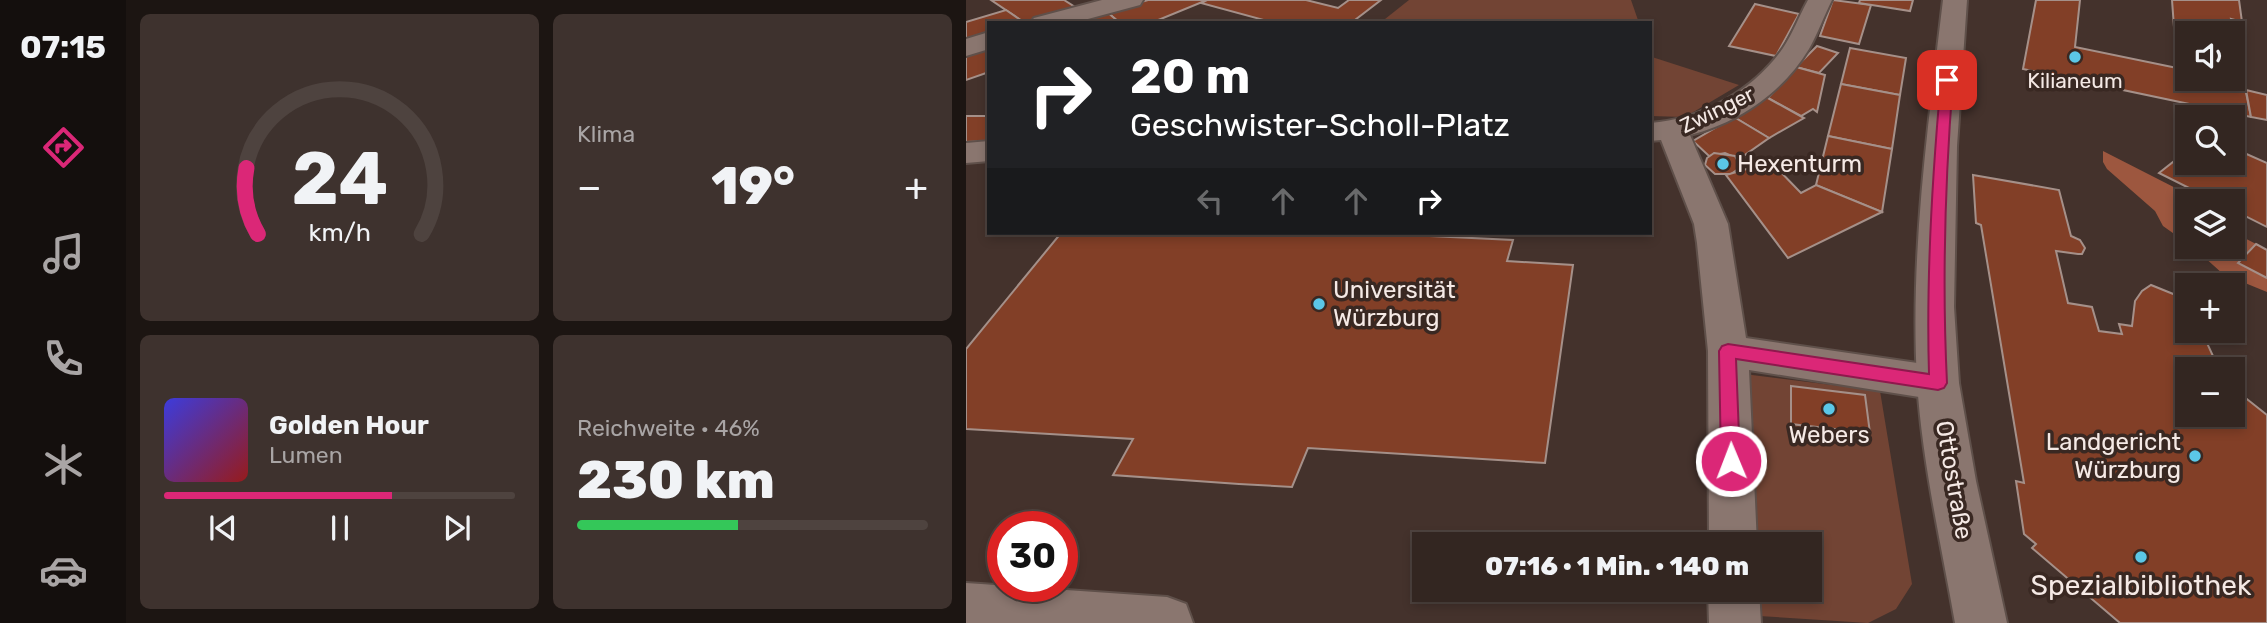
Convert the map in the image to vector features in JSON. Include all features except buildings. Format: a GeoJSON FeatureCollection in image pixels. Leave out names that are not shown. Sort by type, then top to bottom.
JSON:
{"type":"FeatureCollection","features":[{"type":"Feature","properties":{"kind":"street"},"geometry":{"type":"LineString","coordinates":[[1049,21],[1131,0]]}},
{"type":"Feature","properties":{"kind":"street","name":"Zwinger"},"geometry":{"type":"LineString","coordinates":[[1662,132],[1710,118],[1759,90],[1794,51],[1820,0]]}},
{"type":"Feature","properties":{"kind":"street","name":"Ottostraße"},"geometry":{"type":"LineString","coordinates":[[1955,0],[1941,146],[1935,307],[1938,383],[1953,481],[1981,623]]}},
{"type":"Feature","properties":{"kind":"street"},"geometry":{"type":"LineString","coordinates":[[966,48],[987,41]]}},
{"type":"Feature","properties":{"kind":"street"},"geometry":{"type":"LineString","coordinates":[[1662,132],[1711,224],[1728,351],[1733,532]]}},
{"type":"Feature","properties":{"kind":"street"},"geometry":{"type":"LineString","coordinates":[[966,153],[987,151]]}},
{"type":"Feature","properties":{"kind":"street"},"geometry":{"type":"LineString","coordinates":[[1728,351],[1938,383]]}},
{"type":"Feature","properties":{"kind":"street"},"geometry":{"type":"LineString","coordinates":[[1734,602],[1735,623]]}},
{"type":"Feature","properties":{"kind":"street"},"geometry":{"type":"LineString","coordinates":[[966,610],[1167,623]]}},
{"type":"Feature","properties":{"kind":"shaded area"},"geometry":{"type":"Polygon","coordinates":[[[1409,0],[1631,0],[1638,21],[1383,21],[1409,0]]]}},
{"type":"Feature","properties":{"kind":"shaded area"},"geometry":{"type":"Polygon","coordinates":[[[1652,57],[1739,85],[1685,117],[1652,116],[1652,57]]]}},
{"type":"Feature","properties":{"kind":"shaded area"},"geometry":{"type":"Polygon","coordinates":[[[2103,151],[2177,189],[2175,189],[2175,234],[2163,226],[2155,211],[2107,169],[2103,162],[2103,151]]]}},
{"type":"Feature","properties":{"kind":"shaded area"},"geometry":{"type":"Polygon","coordinates":[[[2245,238],[2256,244],[2245,256],[2245,238]]]}},
{"type":"Feature","properties":{"kind":"shaded area"},"geometry":{"type":"Polygon","coordinates":[[[2206,259],[2242,259],[2238,263],[2267,278],[2267,292],[2245,283],[2245,273],[2222,273],[2206,259]]]}},
{"type":"Feature","properties":{"kind":"shaded area"},"geometry":{"type":"Polygon","coordinates":[[[1744,374],[1880,391],[1912,584],[1896,609],[1868,623],[1759,616],[1758,602],[1822,602],[1822,532],[1754,532],[1744,374]]]}},
{"type":"Feature","properties":{"kind":"place","name":"Kilianeum"},"geometry":{"type":"Point","coordinates":[2075,57]}},
{"type":"Feature","properties":{"kind":"place","name":"Hexenturm"},"geometry":{"type":"Point","coordinates":[1723,164]}},
{"type":"Feature","properties":{"kind":"place","name":"Universität Würzburg"},"geometry":{"type":"Point","coordinates":[1319,304]}},
{"type":"Feature","properties":{"kind":"place","name":"Webers"},"geometry":{"type":"Point","coordinates":[1829,409]}},
{"type":"Feature","properties":{"kind":"place","name":"Landgericht Würzburg"},"geometry":{"type":"Point","coordinates":[2195,456]}},
{"type":"Feature","properties":{"kind":"place","name":"Spezialbibliothek"},"geometry":{"type":"Point","coordinates":[2141,557]}},
{"type":"Feature","properties":{"kind":"route"},"geometry":{"type":"LineString","coordinates":[[1731,461],[1728,351],[1938,383],[1935,307],[1941,146],[1947,80]]}}]}
